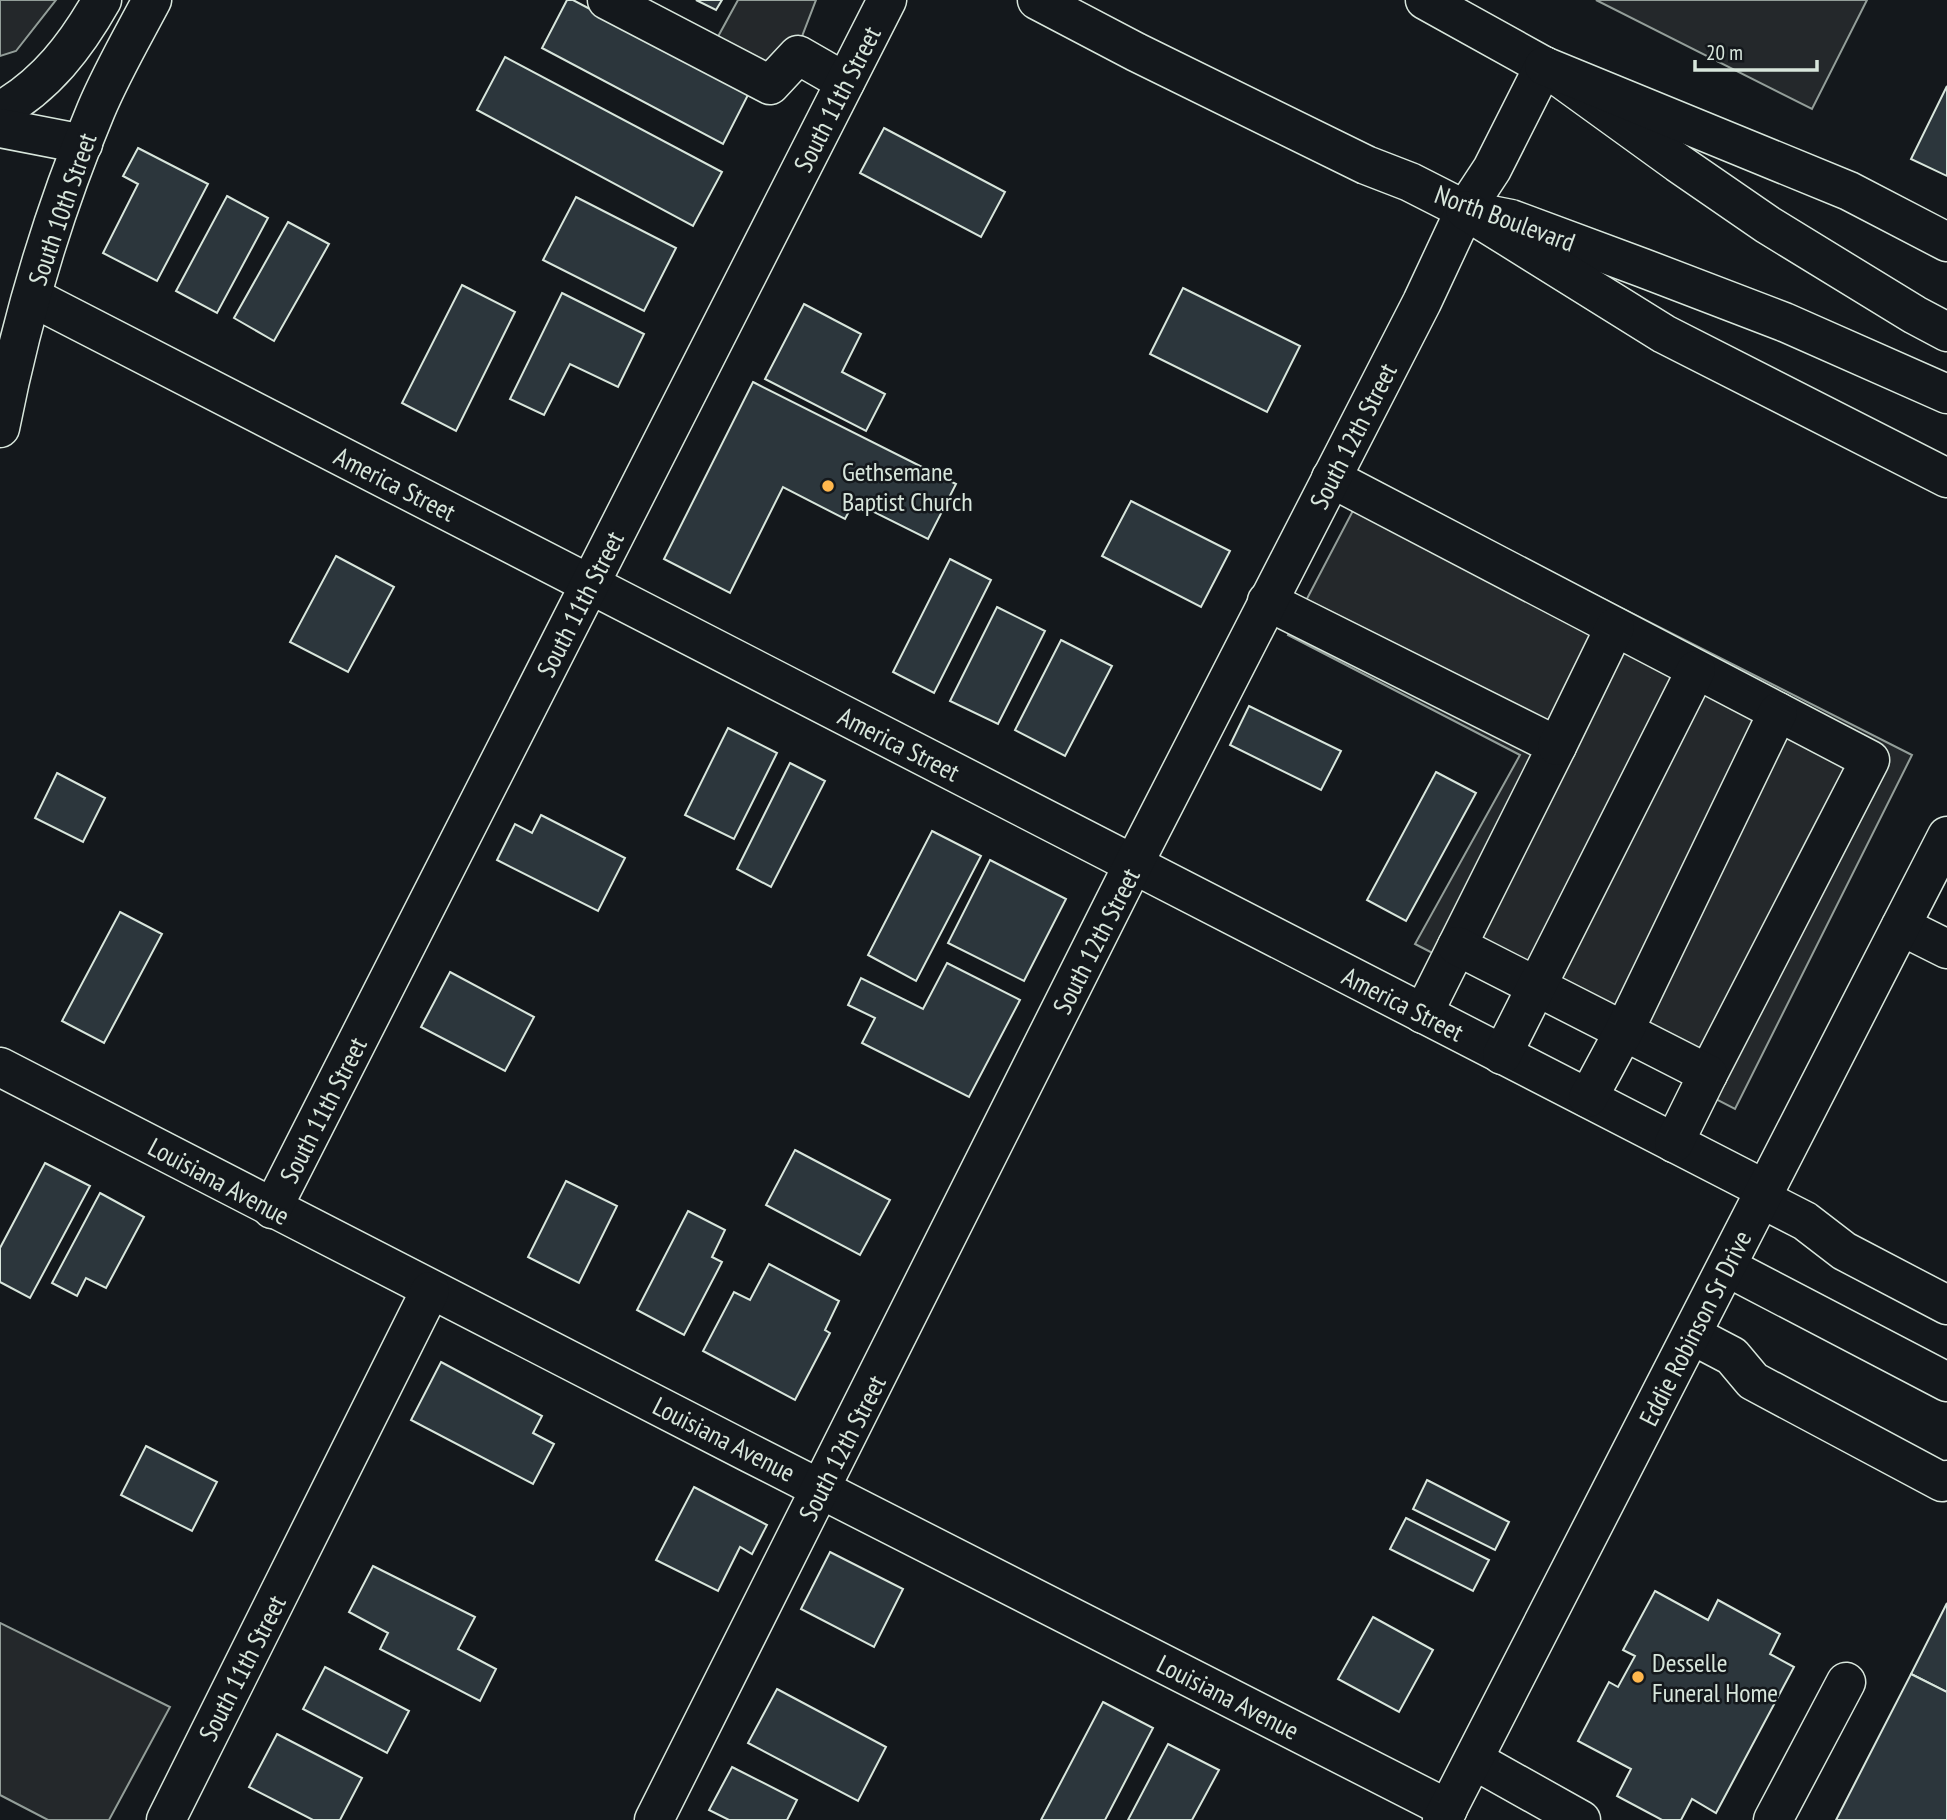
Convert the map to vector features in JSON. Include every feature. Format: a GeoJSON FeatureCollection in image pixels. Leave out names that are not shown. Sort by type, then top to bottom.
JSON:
{"type":"FeatureCollection","features":[{"type":"Feature","properties":{"kind":"street"},"geometry":{"type":"LineString","coordinates":[[0,111],[20,99],[55,68],[102,0]]}},
{"type":"Feature","properties":{"kind":"street","name":"South 10th Street"},"geometry":{"type":"LineString","coordinates":[[0,428],[32,298],[65,190],[103,97],[152,0]]}},
{"type":"Feature","properties":{"kind":"street"},"geometry":{"type":"LineString","coordinates":[[607,0],[770,85],[798,55],[845,82]]}},
{"type":"Feature","properties":{"kind":"street","name":"South 11th Street"},"geometry":{"type":"LineString","coordinates":[[272,1209],[887,0]]}},
{"type":"Feature","properties":{"kind":"street","name":"North Boulevard"},"geometry":{"type":"LineString","coordinates":[[1037,0],[1136,52],[1366,165],[1410,182],[1465,210],[1511,219],[1643,268],[1784,322],[1947,394]]}},
{"type":"Feature","properties":{"kind":"street"},"geometry":{"type":"LineString","coordinates":[[1425,0],[1544,66],[1849,191],[1947,242]]}},
{"type":"Feature","properties":{"kind":"street"},"geometry":{"type":"LineString","coordinates":[[1544,66],[1768,225],[1931,323]]}},
{"type":"Feature","properties":{"kind":"street","name":"South 12th Street"},"geometry":{"type":"LineString","coordinates":[[654,1820],[1133,865],[1422,302],[1465,210],[1492,169],[1544,66]]}},
{"type":"Feature","properties":{"kind":"street"},"geometry":{"type":"LineString","coordinates":[[0,128],[83,144]]}},
{"type":"Feature","properties":{"kind":"street"},"geometry":{"type":"LineString","coordinates":[[1465,210],[1664,334],[1947,478]]}},
{"type":"Feature","properties":{"kind":"street","name":"America Street"},"geometry":{"type":"LineString","coordinates":[[32,298],[1674,1143],[1805,1221],[1844,1251],[1947,1305]]}},
{"type":"Feature","properties":{"kind":"street"},"geometry":{"type":"LineString","coordinates":[[1331,478],[1870,760],[1674,1143]]}},
{"type":"Feature","properties":{"kind":"street"},"geometry":{"type":"LineString","coordinates":[[1267,601],[1557,746]]}},
{"type":"Feature","properties":{"kind":"street"},"geometry":{"type":"LineString","coordinates":[[1423,1014],[1615,627]]}},
{"type":"Feature","properties":{"kind":"street"},"geometry":{"type":"LineString","coordinates":[[1502,1055],[1696,670]]}},
{"type":"Feature","properties":{"kind":"street"},"geometry":{"type":"LineString","coordinates":[[1588,1098],[1624,1031],[1778,712]]}},
{"type":"Feature","properties":{"kind":"street","name":"Eddie Robinson Sr Drive"},"geometry":{"type":"LineString","coordinates":[[1445,1815],[1947,836]]}},
{"type":"Feature","properties":{"kind":"street"},"geometry":{"type":"LineString","coordinates":[[1901,926],[1947,949]]}},
{"type":"Feature","properties":{"kind":"street"},"geometry":{"type":"LineString","coordinates":[[1457,946],[1708,1074]]}},
{"type":"Feature","properties":{"kind":"street","name":"Louisiana Avenue"},"geometry":{"type":"LineString","coordinates":[[0,1067],[430,1291],[822,1488],[1445,1815]]}},
{"type":"Feature","properties":{"kind":"street"},"geometry":{"type":"LineString","coordinates":[[1727,1267],[1947,1382]]}},
{"type":"Feature","properties":{"kind":"street","name":"South 11th Street"},"geometry":{"type":"LineString","coordinates":[[166,1820],[430,1291]]}},
{"type":"Feature","properties":{"kind":"street"},"geometry":{"type":"LineString","coordinates":[[1692,1335],[1732,1356],[1754,1381],[1942,1482],[1947,1480]]}},
{"type":"Feature","properties":{"kind":"street"},"geometry":{"type":"LineString","coordinates":[[1773,1820],[1846,1682]]}},
{"type":"Feature","properties":{"kind":"street"},"geometry":{"type":"LineString","coordinates":[[1474,1760],[1581,1820]]}},
{"type":"Feature","properties":{"kind":"shaded area"},"geometry":{"type":"Polygon","coordinates":[[[0,0],[56,0],[16,51],[0,56],[0,0]]]}},
{"type":"Feature","properties":{"kind":"shaded area"},"geometry":{"type":"Polygon","coordinates":[[[738,0],[816,0],[779,96],[709,53],[738,0]]]}},
{"type":"Feature","properties":{"kind":"shaded area"},"geometry":{"type":"Polygon","coordinates":[[[1596,0],[1867,0],[1812,109],[1596,0]]]}},
{"type":"Feature","properties":{"kind":"shaded area"},"geometry":{"type":"Polygon","coordinates":[[[1369,480],[1912,755],[1735,1109],[1415,944],[1520,755],[1288,635],[1369,480]]]}},
{"type":"Feature","properties":{"kind":"shaded area"},"geometry":{"type":"Polygon","coordinates":[[[0,1623],[170,1707],[109,1820],[48,1820],[0,1795],[0,1623]]]}},
{"type":"Feature","properties":{"kind":"building"},"geometry":{"type":"Polygon","coordinates":[[[567,0],[573,0],[749,93],[723,144],[542,48],[567,0]]]}},
{"type":"Feature","properties":{"kind":"building"},"geometry":{"type":"Polygon","coordinates":[[[696,0],[722,0],[716,10],[696,0]]]}},
{"type":"Feature","properties":{"kind":"building"},"geometry":{"type":"Polygon","coordinates":[[[505,57],[722,172],[693,226],[477,110],[505,57]]]}},
{"type":"Feature","properties":{"kind":"building"},"geometry":{"type":"Polygon","coordinates":[[[1947,86],[1947,176],[1911,159],[1947,86]]]}},
{"type":"Feature","properties":{"kind":"building"},"geometry":{"type":"Polygon","coordinates":[[[884,128],[1005,192],[981,237],[860,173],[884,128]]]}},
{"type":"Feature","properties":{"kind":"building"},"geometry":{"type":"Polygon","coordinates":[[[138,148],[208,184],[157,281],[103,253],[138,184],[123,176],[138,148]]]}},
{"type":"Feature","properties":{"kind":"building"},"geometry":{"type":"Polygon","coordinates":[[[227,196],[268,218],[217,313],[176,291],[227,196]]]}},
{"type":"Feature","properties":{"kind":"building"},"geometry":{"type":"Polygon","coordinates":[[[576,197],[676,248],[644,311],[543,260],[576,197]]]}},
{"type":"Feature","properties":{"kind":"building"},"geometry":{"type":"Polygon","coordinates":[[[288,222],[329,244],[274,341],[234,318],[288,222]]]}},
{"type":"Feature","properties":{"kind":"building"},"geometry":{"type":"Polygon","coordinates":[[[462,285],[515,312],[456,431],[402,403],[462,285]]]}},
{"type":"Feature","properties":{"kind":"building"},"geometry":{"type":"Polygon","coordinates":[[[1183,288],[1300,346],[1267,412],[1150,354],[1183,288]]]}},
{"type":"Feature","properties":{"kind":"building"},"geometry":{"type":"Polygon","coordinates":[[[562,293],[644,334],[618,387],[570,364],[544,415],[510,399],[562,293]]]}},
{"type":"Feature","properties":{"kind":"building"},"geometry":{"type":"Polygon","coordinates":[[[804,304],[861,334],[842,372],[885,394],[866,431],[765,379],[804,304]]]}},
{"type":"Feature","properties":{"kind":"building","name":"Gethsemane Baptist Church"},"geometry":{"type":"Polygon","coordinates":[[[753,382],[956,484],[928,539],[854,502],[845,519],[783,487],[730,593],[664,559],[753,382]]]}},
{"type":"Feature","properties":{"kind":"building"},"geometry":{"type":"Polygon","coordinates":[[[1131,501],[1230,551],[1201,607],[1102,556],[1131,501]]]}},
{"type":"Feature","properties":{"kind":"building"},"geometry":{"type":"Polygon","coordinates":[[[336,556],[394,587],[348,672],[290,642],[336,556]]]}},
{"type":"Feature","properties":{"kind":"building"},"geometry":{"type":"Polygon","coordinates":[[[950,559],[991,580],[934,693],[893,672],[950,559]]]}},
{"type":"Feature","properties":{"kind":"building"},"geometry":{"type":"Polygon","coordinates":[[[997,607],[1045,631],[998,724],[950,701],[997,607]]]}},
{"type":"Feature","properties":{"kind":"building"},"geometry":{"type":"Polygon","coordinates":[[[1061,640],[1112,666],[1065,756],[1015,730],[1061,640]]]}},
{"type":"Feature","properties":{"kind":"building"},"geometry":{"type":"Polygon","coordinates":[[[1249,706],[1341,751],[1321,790],[1230,745],[1249,706]]]}},
{"type":"Feature","properties":{"kind":"building"},"geometry":{"type":"Polygon","coordinates":[[[728,728],[777,753],[734,839],[685,815],[728,728]]]}},
{"type":"Feature","properties":{"kind":"building"},"geometry":{"type":"Polygon","coordinates":[[[790,763],[825,781],[771,887],[737,869],[790,763]]]}},
{"type":"Feature","properties":{"kind":"building"},"geometry":{"type":"Polygon","coordinates":[[[1436,772],[1476,793],[1406,921],[1367,900],[1436,772]]]}},
{"type":"Feature","properties":{"kind":"building"},"geometry":{"type":"Polygon","coordinates":[[[57,773],[105,798],[83,842],[35,818],[57,773]]]}},
{"type":"Feature","properties":{"kind":"building"},"geometry":{"type":"Polygon","coordinates":[[[541,815],[625,858],[598,911],[497,860],[515,824],[532,833],[541,815]]]}},
{"type":"Feature","properties":{"kind":"building"},"geometry":{"type":"Polygon","coordinates":[[[932,831],[981,856],[916,981],[868,955],[932,831]]]}},
{"type":"Feature","properties":{"kind":"building"},"geometry":{"type":"Polygon","coordinates":[[[990,860],[1066,899],[1024,981],[948,943],[990,860]]]}},
{"type":"Feature","properties":{"kind":"building"},"geometry":{"type":"Polygon","coordinates":[[[120,912],[162,934],[104,1043],[62,1021],[120,912]]]}},
{"type":"Feature","properties":{"kind":"building"},"geometry":{"type":"Polygon","coordinates":[[[947,963],[1020,1000],[969,1097],[862,1043],[875,1018],[848,1005],[861,978],[923,1009],[947,963]]]}},
{"type":"Feature","properties":{"kind":"building"},"geometry":{"type":"Polygon","coordinates":[[[450,972],[534,1017],[505,1071],[421,1027],[450,972]]]}},
{"type":"Feature","properties":{"kind":"building"},"geometry":{"type":"Polygon","coordinates":[[[795,1150],[890,1200],[860,1255],[766,1205],[795,1150]]]}},
{"type":"Feature","properties":{"kind":"building"},"geometry":{"type":"Polygon","coordinates":[[[45,1163],[90,1186],[30,1298],[0,1282],[0,1248],[45,1163]]]}},
{"type":"Feature","properties":{"kind":"building"},"geometry":{"type":"Polygon","coordinates":[[[566,1181],[617,1206],[579,1283],[528,1257],[566,1181]]]}},
{"type":"Feature","properties":{"kind":"building"},"geometry":{"type":"Polygon","coordinates":[[[100,1193],[144,1217],[106,1288],[86,1278],[77,1296],[52,1283],[100,1193]]]}},
{"type":"Feature","properties":{"kind":"building"},"geometry":{"type":"Polygon","coordinates":[[[688,1211],[725,1230],[712,1257],[722,1262],[684,1335],[637,1310],[688,1211]]]}},
{"type":"Feature","properties":{"kind":"building"},"geometry":{"type":"Polygon","coordinates":[[[769,1264],[839,1301],[825,1330],[830,1333],[795,1400],[703,1351],[734,1292],[750,1300],[769,1264]]]}},
{"type":"Feature","properties":{"kind":"building"},"geometry":{"type":"Polygon","coordinates":[[[441,1362],[542,1416],[533,1433],[554,1444],[533,1484],[411,1420],[441,1362]]]}},
{"type":"Feature","properties":{"kind":"building"},"geometry":{"type":"Polygon","coordinates":[[[146,1446],[217,1482],[192,1531],[121,1495],[146,1446]]]}},
{"type":"Feature","properties":{"kind":"building"},"geometry":{"type":"Polygon","coordinates":[[[1427,1480],[1509,1522],[1495,1550],[1413,1509],[1427,1480]]]}},
{"type":"Feature","properties":{"kind":"building"},"geometry":{"type":"Polygon","coordinates":[[[694,1487],[767,1525],[752,1554],[740,1547],[718,1591],[656,1560],[694,1487]]]}},
{"type":"Feature","properties":{"kind":"building"},"geometry":{"type":"Polygon","coordinates":[[[1406,1518],[1489,1560],[1473,1591],[1390,1549],[1406,1518]]]}},
{"type":"Feature","properties":{"kind":"building"},"geometry":{"type":"Polygon","coordinates":[[[830,1552],[903,1589],[874,1647],[801,1609],[830,1552]]]}},
{"type":"Feature","properties":{"kind":"building"},"geometry":{"type":"Polygon","coordinates":[[[373,1566],[475,1617],[458,1649],[496,1669],[480,1701],[380,1649],[388,1633],[349,1612],[373,1566]]]}},
{"type":"Feature","properties":{"kind":"building"},"geometry":{"type":"Polygon","coordinates":[[[1655,1591],[1708,1620],[1718,1600],[1780,1634],[1770,1654],[1794,1667],[1716,1813],[1692,1799],[1681,1820],[1662,1820],[1617,1796],[1631,1769],[1578,1741],[1609,1682],[1618,1687],[1635,1656],[1623,1650],[1655,1591]]]}},
{"type":"Feature","properties":{"kind":"building"},"geometry":{"type":"Polygon","coordinates":[[[1947,1603],[1947,1692],[1911,1674],[1947,1603]]]}},
{"type":"Feature","properties":{"kind":"building"},"geometry":{"type":"Polygon","coordinates":[[[1373,1617],[1433,1650],[1399,1712],[1338,1679],[1373,1617]]]}},
{"type":"Feature","properties":{"kind":"building"},"geometry":{"type":"Polygon","coordinates":[[[325,1667],[409,1711],[387,1753],[303,1709],[325,1667]]]}},
{"type":"Feature","properties":{"kind":"building"},"geometry":{"type":"Polygon","coordinates":[[[1911,1674],[1947,1692],[1947,1820],[1836,1820],[1911,1674]]]}},
{"type":"Feature","properties":{"kind":"building"},"geometry":{"type":"Polygon","coordinates":[[[777,1689],[886,1747],[858,1801],[748,1743],[777,1689]]]}},
{"type":"Feature","properties":{"kind":"building"},"geometry":{"type":"Polygon","coordinates":[[[1103,1702],[1153,1728],[1105,1820],[1041,1820],[1103,1702]]]}},
{"type":"Feature","properties":{"kind":"building"},"geometry":{"type":"Polygon","coordinates":[[[277,1734],[362,1778],[340,1820],[313,1820],[249,1787],[277,1734]]]}},
{"type":"Feature","properties":{"kind":"building"},"geometry":{"type":"Polygon","coordinates":[[[1168,1744],[1219,1770],[1192,1820],[1128,1820],[1168,1744]]]}},
{"type":"Feature","properties":{"kind":"building"},"geometry":{"type":"Polygon","coordinates":[[[732,1767],[797,1800],[787,1820],[729,1820],[709,1810],[732,1767]]]}},
{"type":"Feature","properties":{"kind":"place","name":"Gethsemane Baptist Church"},"geometry":{"type":"Point","coordinates":[828,486]}},
{"type":"Feature","properties":{"kind":"place","name":"Desselle Funeral Home"},"geometry":{"type":"Point","coordinates":[1638,1677]}}]}
